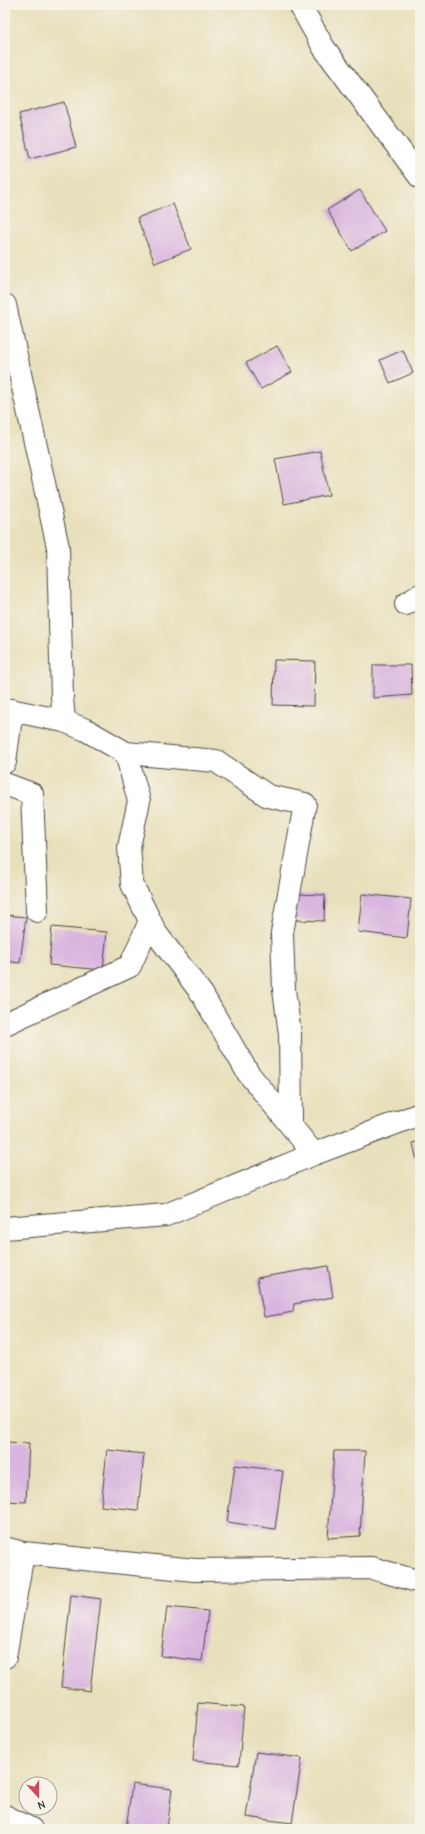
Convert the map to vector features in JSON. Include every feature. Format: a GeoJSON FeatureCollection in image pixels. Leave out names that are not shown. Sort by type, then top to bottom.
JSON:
{"type":"FeatureCollection","features":[{"type":"Feature","properties":{"kind":"street"},"geometry":{"type":"LineString","coordinates":[[298,6],[324,48],[420,176]]}},
{"type":"Feature","properties":{"kind":"street"},"geometry":{"type":"LineString","coordinates":[[5,305],[58,547],[64,721]]}},
{"type":"Feature","properties":{"kind":"street"},"geometry":{"type":"LineString","coordinates":[[5,762],[8,709],[64,721],[86,730],[126,753],[216,761],[268,796],[305,804],[282,932],[284,990],[290,1034],[291,1125]]}},
{"type":"Feature","properties":{"kind":"street"},"geometry":{"type":"LineString","coordinates":[[126,753],[139,801],[129,847],[132,884],[156,933],[202,994],[248,1073],[314,1154]]}},
{"type":"Feature","properties":{"kind":"street"},"geometry":{"type":"LineString","coordinates":[[5,784],[32,794],[37,910]]}},
{"type":"Feature","properties":{"kind":"street"},"geometry":{"type":"LineString","coordinates":[[5,1024],[130,966],[150,921]]}},
{"type":"Feature","properties":{"kind":"street"},"geometry":{"type":"LineString","coordinates":[[5,1228],[166,1215],[314,1154],[420,1114]]}},
{"type":"Feature","properties":{"kind":"street"},"geometry":{"type":"LineString","coordinates":[[5,1657],[14,1550],[195,1570],[372,1568],[420,1582]]}},
{"type":"Feature","properties":{"kind":"street"},"geometry":{"type":"LineString","coordinates":[[5,1816],[31,1829]]}},
{"type":"Feature","properties":{"kind":"building"},"geometry":{"type":"Polygon","coordinates":[[[64,102],[76,147],[30,159],[19,114],[64,102]]]}},
{"type":"Feature","properties":{"kind":"building"},"geometry":{"type":"Polygon","coordinates":[[[360,190],[385,231],[352,251],[327,210],[360,190]]]}},
{"type":"Feature","properties":{"kind":"building"},"geometry":{"type":"Polygon","coordinates":[[[173,204],[191,249],[155,263],[137,218],[173,204]]]}},
{"type":"Feature","properties":{"kind":"building"},"geometry":{"type":"Polygon","coordinates":[[[277,346],[292,372],[261,389],[246,363],[277,346]]]}},
{"type":"Feature","properties":{"kind":"building"},"geometry":{"type":"Polygon","coordinates":[[[403,350],[413,373],[390,383],[380,360],[403,350]]]}},
{"type":"Feature","properties":{"kind":"building"},"geometry":{"type":"Polygon","coordinates":[[[320,451],[329,495],[284,504],[275,459],[320,451]]]}},
{"type":"Feature","properties":{"kind":"building"},"geometry":{"type":"Polygon","coordinates":[[[274,660],[315,661],[314,706],[273,705],[274,660]]]}},
{"type":"Feature","properties":{"kind":"building"},"geometry":{"type":"Polygon","coordinates":[[[373,665],[411,665],[412,695],[373,698],[373,665]]]}},
{"type":"Feature","properties":{"kind":"building"},"geometry":{"type":"Polygon","coordinates":[[[295,894],[325,895],[324,921],[294,920],[295,894]]]}},
{"type":"Feature","properties":{"kind":"building"},"geometry":{"type":"Polygon","coordinates":[[[362,894],[411,899],[407,938],[358,932],[362,894]]]}},
{"type":"Feature","properties":{"kind":"building"},"geometry":{"type":"Polygon","coordinates":[[[5,915],[26,917],[20,963],[5,961],[5,915]]]}},
{"type":"Feature","properties":{"kind":"building"},"geometry":{"type":"Polygon","coordinates":[[[52,927],[107,932],[103,970],[49,965],[52,927]]]}},
{"type":"Feature","properties":{"kind":"building"},"geometry":{"type":"Polygon","coordinates":[[[420,1141],[420,1166],[418,1166],[413,1143],[420,1141]]]}},
{"type":"Feature","properties":{"kind":"building"},"geometry":{"type":"Polygon","coordinates":[[[328,1266],[333,1297],[294,1304],[293,1312],[264,1317],[257,1278],[328,1266]]]}},
{"type":"Feature","properties":{"kind":"building"},"geometry":{"type":"Polygon","coordinates":[[[5,1442],[29,1443],[26,1502],[5,1501],[5,1442]]]}},
{"type":"Feature","properties":{"kind":"building"},"geometry":{"type":"Polygon","coordinates":[[[107,1450],[144,1454],[138,1510],[101,1506],[107,1450]]]}},
{"type":"Feature","properties":{"kind":"building"},"geometry":{"type":"Polygon","coordinates":[[[334,1451],[365,1451],[360,1536],[328,1538],[334,1451]]]}},
{"type":"Feature","properties":{"kind":"building"},"geometry":{"type":"Polygon","coordinates":[[[235,1465],[283,1471],[275,1529],[227,1522],[235,1465]]]}},
{"type":"Feature","properties":{"kind":"building"},"geometry":{"type":"Polygon","coordinates":[[[71,1595],[101,1599],[90,1691],[61,1687],[71,1595]]]}},
{"type":"Feature","properties":{"kind":"building"},"geometry":{"type":"Polygon","coordinates":[[[167,1607],[208,1611],[202,1661],[161,1656],[167,1607]]]}},
{"type":"Feature","properties":{"kind":"building"},"geometry":{"type":"Polygon","coordinates":[[[198,1703],[244,1707],[239,1765],[193,1761],[198,1703]]]}},
{"type":"Feature","properties":{"kind":"building"},"geometry":{"type":"Polygon","coordinates":[[[256,1752],[302,1758],[292,1823],[246,1817],[256,1752]]]}},
{"type":"Feature","properties":{"kind":"building"},"geometry":{"type":"Polygon","coordinates":[[[132,1784],[172,1789],[167,1829],[126,1829],[132,1784]]]}}]}
